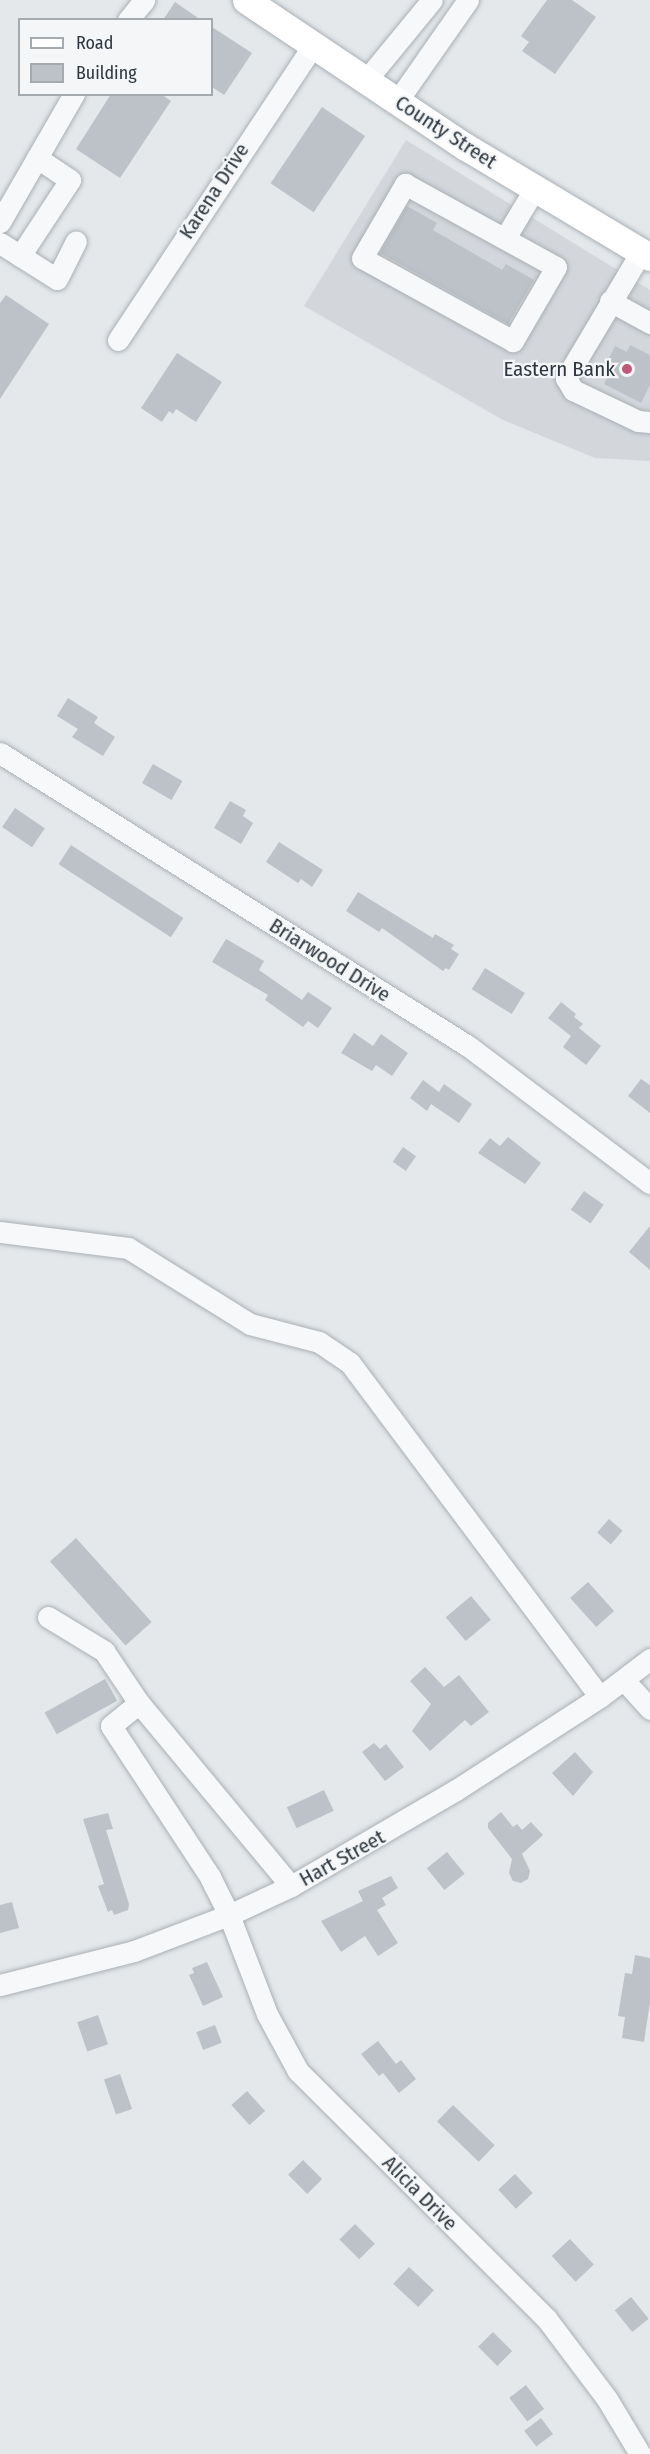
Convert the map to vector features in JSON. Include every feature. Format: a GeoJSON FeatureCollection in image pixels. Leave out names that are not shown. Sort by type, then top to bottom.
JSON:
{"type":"FeatureCollection","features":[{"type":"Feature","properties":{"kind":"main road","name":"County Street"},"geometry":{"type":"LineString","coordinates":[[246,0],[535,188],[645,254]]}},
{"type":"Feature","properties":{"kind":"street"},"geometry":{"type":"LineString","coordinates":[[130,18],[144,0]]}},
{"type":"Feature","properties":{"kind":"street"},"geometry":{"type":"LineString","coordinates":[[367,79],[432,0]]}},
{"type":"Feature","properties":{"kind":"street"},"geometry":{"type":"LineString","coordinates":[[398,100],[468,0]]}},
{"type":"Feature","properties":{"kind":"street","name":"Karena Drive"},"geometry":{"type":"LineString","coordinates":[[118,340],[314,44]]}},
{"type":"Feature","properties":{"kind":"street"},"geometry":{"type":"LineString","coordinates":[[0,222],[73,96]]}},
{"type":"Feature","properties":{"kind":"street"},"geometry":{"type":"LineString","coordinates":[[20,256],[70,180],[37,158]]}},
{"type":"Feature","properties":{"kind":"street"},"geometry":{"type":"LineString","coordinates":[[405,184],[505,238],[556,267],[513,341],[362,258],[405,184]]}},
{"type":"Feature","properties":{"kind":"street"},"geometry":{"type":"LineString","coordinates":[[505,238],[535,188]]}},
{"type":"Feature","properties":{"kind":"street"},"geometry":{"type":"LineString","coordinates":[[0,243],[57,279],[76,241]]}},
{"type":"Feature","properties":{"kind":"street"},"geometry":{"type":"LineString","coordinates":[[645,254],[610,301],[566,378],[573,390],[638,421],[650,422]]}},
{"type":"Feature","properties":{"kind":"street"},"geometry":{"type":"LineString","coordinates":[[610,301],[650,323]]}},
{"type":"Feature","properties":{"kind":"street","name":"Briarwood Drive"},"geometry":{"type":"LineString","coordinates":[[0,753],[431,1022],[650,1182]]}},
{"type":"Feature","properties":{"kind":"street"},"geometry":{"type":"LineString","coordinates":[[0,1232],[128,1248],[250,1324],[319,1342],[350,1363],[600,1697]]}},
{"type":"Feature","properties":{"kind":"street"},"geometry":{"type":"LineString","coordinates":[[48,1617],[104,1651],[139,1703],[291,1886]]}},
{"type":"Feature","properties":{"kind":"street","name":"Hart Street"},"geometry":{"type":"LineString","coordinates":[[0,1985],[95,1963],[229,1915],[291,1886],[382,1837],[600,1697],[650,1659]]}},
{"type":"Feature","properties":{"kind":"street"},"geometry":{"type":"LineString","coordinates":[[624,1680],[650,1709]]}},
{"type":"Feature","properties":{"kind":"street","name":"Alicia Drive"},"geometry":{"type":"LineString","coordinates":[[139,1703],[111,1726],[210,1877],[229,1915],[267,2014],[298,2071],[546,2318],[607,2399],[640,2454]]}},
{"type":"Feature","properties":{"kind":"shaded area"},"geometry":{"type":"Polygon","coordinates":[[[406,140],[650,290],[650,461],[595,458],[503,420],[304,306],[406,140]]]}},
{"type":"Feature","properties":{"kind":"building"},"geometry":{"type":"Polygon","coordinates":[[[547,0],[572,0],[596,17],[555,74],[522,51],[529,42],[521,36],[547,0]]]}},
{"type":"Feature","properties":{"kind":"building"},"geometry":{"type":"Polygon","coordinates":[[[175,2],[198,18],[164,18],[175,2]]]}},
{"type":"Feature","properties":{"kind":"building"},"geometry":{"type":"Polygon","coordinates":[[[213,28],[252,53],[224,95],[213,88],[213,28]]]}},
{"type":"Feature","properties":{"kind":"building"},"geometry":{"type":"Polygon","coordinates":[[[110,96],[164,96],[171,101],[120,178],[76,149],[110,96]]]}},
{"type":"Feature","properties":{"kind":"building"},"geometry":{"type":"Polygon","coordinates":[[[322,107],[365,136],[314,212],[271,183],[322,107]]]}},
{"type":"Feature","properties":{"kind":"building"},"geometry":{"type":"Polygon","coordinates":[[[407,206],[437,223],[433,230],[502,270],[506,264],[534,280],[508,324],[380,253],[407,206]]]}},
{"type":"Feature","properties":{"kind":"building"},"geometry":{"type":"Polygon","coordinates":[[[6,295],[49,324],[0,399],[0,303],[6,295]]]}},
{"type":"Feature","properties":{"kind":"building","name":"Eastern Bank"},"geometry":{"type":"Polygon","coordinates":[[[630,345],[650,355],[650,385],[641,403],[604,384],[607,378],[601,375],[615,346],[627,352],[630,345]]]}},
{"type":"Feature","properties":{"kind":"building"},"geometry":{"type":"Polygon","coordinates":[[[177,353],[222,382],[196,422],[176,409],[173,414],[169,411],[162,422],[141,408],[177,353]]]}},
{"type":"Feature","properties":{"kind":"building"},"geometry":{"type":"Polygon","coordinates":[[[68,698],[98,717],[94,723],[115,737],[103,756],[72,737],[78,729],[57,716],[68,698]]]}},
{"type":"Feature","properties":{"kind":"building"},"geometry":{"type":"Polygon","coordinates":[[[153,764],[182,781],[171,800],[142,783],[153,764]]]}},
{"type":"Feature","properties":{"kind":"building"},"geometry":{"type":"Polygon","coordinates":[[[230,801],[246,810],[243,816],[253,823],[241,844],[214,828],[230,801]]]}},
{"type":"Feature","properties":{"kind":"building"},"geometry":{"type":"Polygon","coordinates":[[[15,808],[45,828],[32,847],[2,827],[15,808]]]}},
{"type":"Feature","properties":{"kind":"building"},"geometry":{"type":"Polygon","coordinates":[[[279,842],[323,870],[312,887],[301,879],[298,883],[266,862],[279,842]]]}},
{"type":"Feature","properties":{"kind":"building"},"geometry":{"type":"Polygon","coordinates":[[[71,845],[183,918],[171,937],[58,864],[71,845]]]}},
{"type":"Feature","properties":{"kind":"building"},"geometry":{"type":"Polygon","coordinates":[[[358,892],[433,938],[435,934],[454,945],[451,949],[459,954],[449,970],[446,968],[443,971],[382,928],[379,932],[346,911],[358,892]]]}},
{"type":"Feature","properties":{"kind":"building"},"geometry":{"type":"Polygon","coordinates":[[[226,939],[264,961],[259,970],[302,1000],[308,992],[332,1008],[318,1028],[308,1021],[303,1027],[265,1000],[268,995],[212,962],[226,939]]]}},
{"type":"Feature","properties":{"kind":"building"},"geometry":{"type":"Polygon","coordinates":[[[485,968],[525,993],[512,1014],[472,989],[485,968]]]}},
{"type":"Feature","properties":{"kind":"building"},"geometry":{"type":"Polygon","coordinates":[[[561,1002],[576,1014],[574,1017],[583,1024],[579,1028],[601,1046],[586,1065],[563,1047],[571,1036],[548,1018],[561,1002]]]}},
{"type":"Feature","properties":{"kind":"building"},"geometry":{"type":"Polygon","coordinates":[[[354,1033],[373,1046],[381,1034],[408,1053],[392,1076],[376,1065],[372,1071],[341,1053],[354,1033]]]}},
{"type":"Feature","properties":{"kind":"building"},"geometry":{"type":"Polygon","coordinates":[[[641,1079],[650,1085],[650,1113],[628,1096],[641,1079]]]}},
{"type":"Feature","properties":{"kind":"building"},"geometry":{"type":"Polygon","coordinates":[[[423,1080],[439,1092],[444,1084],[472,1104],[459,1123],[431,1104],[427,1111],[410,1098],[423,1080]]]}},
{"type":"Feature","properties":{"kind":"building"},"geometry":{"type":"Polygon","coordinates":[[[508,1137],[541,1163],[525,1184],[478,1153],[490,1138],[500,1146],[508,1137]]]}},
{"type":"Feature","properties":{"kind":"building"},"geometry":{"type":"Polygon","coordinates":[[[403,1147],[416,1156],[406,1171],[393,1162],[403,1147]]]}},
{"type":"Feature","properties":{"kind":"building"},"geometry":{"type":"Polygon","coordinates":[[[584,1191],[604,1205],[590,1224],[571,1210],[584,1191]]]}},
{"type":"Feature","properties":{"kind":"building"},"geometry":{"type":"Polygon","coordinates":[[[650,1226],[650,1270],[629,1252],[650,1226]]]}},
{"type":"Feature","properties":{"kind":"building"},"geometry":{"type":"Polygon","coordinates":[[[609,1519],[623,1531],[611,1544],[597,1533],[609,1519]]]}},
{"type":"Feature","properties":{"kind":"building"},"geometry":{"type":"Polygon","coordinates":[[[76,1538],[152,1622],[126,1645],[50,1561],[76,1538]]]}},
{"type":"Feature","properties":{"kind":"building"},"geometry":{"type":"Polygon","coordinates":[[[588,1582],[614,1611],[596,1627],[570,1598],[588,1582]]]}},
{"type":"Feature","properties":{"kind":"building"},"geometry":{"type":"Polygon","coordinates":[[[471,1596],[491,1620],[466,1641],[446,1617],[471,1596]]]}},
{"type":"Feature","properties":{"kind":"building"},"geometry":{"type":"Polygon","coordinates":[[[425,1667],[444,1687],[459,1675],[489,1712],[471,1726],[465,1720],[430,1751],[412,1731],[431,1704],[410,1681],[425,1667]]]}},
{"type":"Feature","properties":{"kind":"building"},"geometry":{"type":"Polygon","coordinates":[[[105,1679],[117,1701],[57,1734],[45,1712],[105,1679]]]}},
{"type":"Feature","properties":{"kind":"building"},"geometry":{"type":"Polygon","coordinates":[[[374,1743],[380,1749],[386,1744],[404,1767],[385,1781],[362,1752],[374,1743]]]}},
{"type":"Feature","properties":{"kind":"building"},"geometry":{"type":"Polygon","coordinates":[[[575,1752],[593,1772],[573,1796],[552,1773],[575,1752]]]}},
{"type":"Feature","properties":{"kind":"building"},"geometry":{"type":"Polygon","coordinates":[[[324,1790],[334,1811],[297,1828],[287,1807],[324,1790]]]}},
{"type":"Feature","properties":{"kind":"building"},"geometry":{"type":"Polygon","coordinates":[[[501,1812],[513,1827],[517,1824],[522,1830],[531,1822],[543,1835],[522,1854],[530,1871],[528,1879],[521,1883],[513,1881],[509,1873],[512,1859],[488,1828],[488,1823],[501,1812]]]}},
{"type":"Feature","properties":{"kind":"building"},"geometry":{"type":"Polygon","coordinates":[[[108,1813],[113,1829],[106,1830],[129,1904],[128,1910],[114,1915],[112,1910],[108,1912],[98,1886],[104,1884],[83,1819],[108,1813]]]}},
{"type":"Feature","properties":{"kind":"building"},"geometry":{"type":"Polygon","coordinates":[[[447,1852],[465,1874],[444,1890],[427,1868],[447,1852]]]}},
{"type":"Feature","properties":{"kind":"building"},"geometry":{"type":"Polygon","coordinates":[[[391,1876],[398,1888],[382,1898],[386,1905],[377,1910],[398,1943],[378,1956],[365,1936],[341,1952],[321,1921],[363,1901],[358,1891],[391,1876]]]}},
{"type":"Feature","properties":{"kind":"building"},"geometry":{"type":"Polygon","coordinates":[[[12,1902],[19,1928],[0,1933],[0,1905],[12,1902]]]}},
{"type":"Feature","properties":{"kind":"building"},"geometry":{"type":"Polygon","coordinates":[[[635,1955],[650,1958],[650,2002],[644,2042],[622,2038],[625,2017],[618,2016],[625,1973],[632,1974],[635,1955]]]}},
{"type":"Feature","properties":{"kind":"building"},"geometry":{"type":"Polygon","coordinates":[[[207,1962],[223,1997],[203,2006],[189,1975],[194,1973],[192,1968],[207,1962]]]}},
{"type":"Feature","properties":{"kind":"building"},"geometry":{"type":"Polygon","coordinates":[[[98,2015],[108,2044],[87,2051],[77,2022],[98,2015]]]}},
{"type":"Feature","properties":{"kind":"building"},"geometry":{"type":"Polygon","coordinates":[[[215,2025],[222,2043],[203,2050],[196,2032],[215,2025]]]}},
{"type":"Feature","properties":{"kind":"building"},"geometry":{"type":"Polygon","coordinates":[[[378,2041],[396,2064],[401,2060],[416,2079],[399,2093],[383,2073],[379,2076],[361,2054],[378,2041]]]}},
{"type":"Feature","properties":{"kind":"building"},"geometry":{"type":"Polygon","coordinates":[[[120,2074],[132,2109],[116,2115],[104,2080],[120,2074]]]}},
{"type":"Feature","properties":{"kind":"building"},"geometry":{"type":"Polygon","coordinates":[[[247,2091],[265,2111],[249,2125],[231,2105],[247,2091]]]}},
{"type":"Feature","properties":{"kind":"building"},"geometry":{"type":"Polygon","coordinates":[[[453,2105],[495,2145],[479,2162],[437,2122],[453,2105]]]}},
{"type":"Feature","properties":{"kind":"building"},"geometry":{"type":"Polygon","coordinates":[[[303,2160],[322,2179],[307,2194],[288,2175],[303,2160]]]}},
{"type":"Feature","properties":{"kind":"building"},"geometry":{"type":"Polygon","coordinates":[[[515,2174],[533,2193],[516,2209],[498,2190],[515,2174]]]}},
{"type":"Feature","properties":{"kind":"building"},"geometry":{"type":"Polygon","coordinates":[[[355,2224],[375,2244],[359,2259],[339,2240],[355,2224]]]}},
{"type":"Feature","properties":{"kind":"building"},"geometry":{"type":"Polygon","coordinates":[[[570,2239],[594,2265],[576,2282],[552,2256],[570,2239]]]}},
{"type":"Feature","properties":{"kind":"building"},"geometry":{"type":"Polygon","coordinates":[[[409,2267],[434,2290],[418,2307],[393,2284],[409,2267]]]}},
{"type":"Feature","properties":{"kind":"building"},"geometry":{"type":"Polygon","coordinates":[[[631,2297],[649,2319],[632,2332],[615,2310],[631,2297]]]}},
{"type":"Feature","properties":{"kind":"building"},"geometry":{"type":"Polygon","coordinates":[[[493,2332],[512,2351],[497,2366],[478,2347],[493,2332]]]}},
{"type":"Feature","properties":{"kind":"building"},"geometry":{"type":"Polygon","coordinates":[[[526,2385],[544,2409],[527,2422],[509,2398],[526,2385]]]}},
{"type":"Feature","properties":{"kind":"building"},"geometry":{"type":"Polygon","coordinates":[[[541,2418],[553,2434],[536,2447],[524,2431],[541,2418]]]}},
{"type":"Feature","properties":{"kind":"place","name":"Eastern Bank"},"geometry":{"type":"Point","coordinates":[627,369]}}]}
